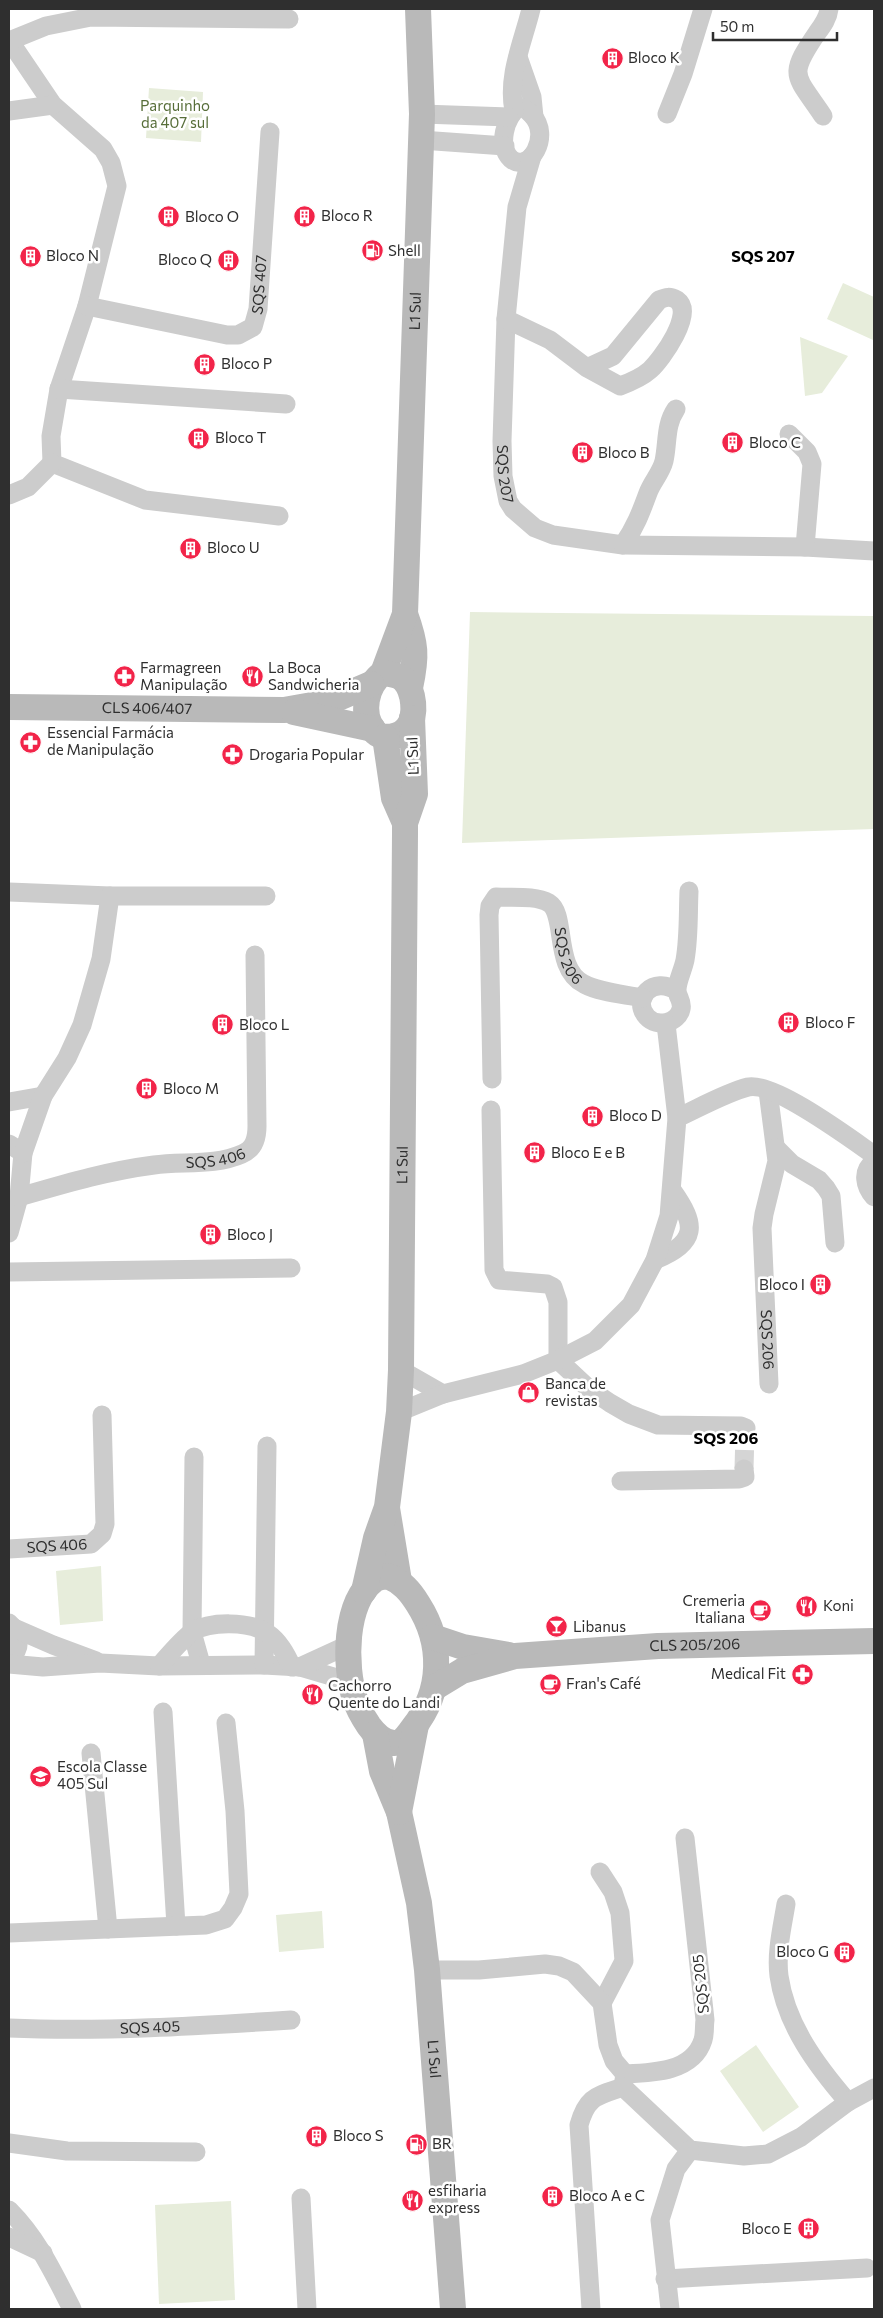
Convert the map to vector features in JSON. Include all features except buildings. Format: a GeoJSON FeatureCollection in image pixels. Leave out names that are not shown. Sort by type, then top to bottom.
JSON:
{"type":"FeatureCollection","features":[{"type":"Feature","properties":{"kind":"street","name":"L1 Sul"},"geometry":{"type":"LineString","coordinates":[[410,688],[416,664],[414,639],[406,614],[422,114],[418,9]]}},
{"type":"Feature","properties":{"kind":"street"},"geometry":{"type":"LineString","coordinates":[[512,114],[512,82],[531,9]]}},
{"type":"Feature","properties":{"kind":"street"},"geometry":{"type":"LineString","coordinates":[[667,114],[683,74],[703,9]]}},
{"type":"Feature","properties":{"kind":"street"},"geometry":{"type":"LineString","coordinates":[[823,116],[798,78],[797,68],[801,57],[827,18],[829,9]]}},
{"type":"Feature","properties":{"kind":"street"},"geometry":{"type":"LineString","coordinates":[[9,495],[28,487],[52,463],[51,436],[60,389],[87,306],[115,202],[117,186],[116,175],[103,149],[53,105],[9,40],[46,26],[91,17],[289,19]]}},
{"type":"Feature","properties":{"kind":"street"},"geometry":{"type":"LineString","coordinates":[[518,58],[532,97],[534,117]]}},
{"type":"Feature","properties":{"kind":"street"},"geometry":{"type":"LineString","coordinates":[[9,110],[53,105]]}},
{"type":"Feature","properties":{"kind":"street"},"geometry":{"type":"LineString","coordinates":[[421,140],[509,153],[520,162],[532,156],[537,150],[541,137],[534,117],[523,108],[519,107],[512,114],[506,126],[509,153]]}},
{"type":"Feature","properties":{"kind":"street"},"geometry":{"type":"LineString","coordinates":[[422,114],[512,114]]}},
{"type":"Feature","properties":{"kind":"street","name":"SQS 407"},"geometry":{"type":"LineString","coordinates":[[87,306],[227,335],[238,335],[253,327],[258,309],[270,132]]}},
{"type":"Feature","properties":{"kind":"street","name":"SQS 207"},"geometry":{"type":"LineString","coordinates":[[509,153],[517,207]]}},
{"type":"Feature","properties":{"kind":"street","name":"SQS 207"},"geometry":{"type":"LineString","coordinates":[[532,156],[517,207],[506,318],[502,442],[503,476],[508,502],[513,509],[535,528],[553,535],[623,545],[805,547],[874,551]]}},
{"type":"Feature","properties":{"kind":"street"},"geometry":{"type":"LineString","coordinates":[[506,318],[550,340],[587,368],[620,386],[634,381],[649,371],[664,355],[680,324],[683,312],[681,303],[674,298],[666,297],[659,300],[613,356],[587,368]]}},
{"type":"Feature","properties":{"kind":"street"},"geometry":{"type":"LineString","coordinates":[[613,356],[620,386]]}},
{"type":"Feature","properties":{"kind":"street"},"geometry":{"type":"LineString","coordinates":[[60,389],[286,404]]}},
{"type":"Feature","properties":{"kind":"street"},"geometry":{"type":"LineString","coordinates":[[623,545],[633,532],[649,491],[660,473],[669,419],[676,409]]}},
{"type":"Feature","properties":{"kind":"street"},"geometry":{"type":"LineString","coordinates":[[789,434],[807,452],[812,464],[812,483],[805,547]]}},
{"type":"Feature","properties":{"kind":"street"},"geometry":{"type":"LineString","coordinates":[[52,463],[145,500],[279,516]]}},
{"type":"Feature","properties":{"kind":"street","name":"L1 Sul"},"geometry":{"type":"LineString","coordinates":[[377,679],[406,614]]}},
{"type":"Feature","properties":{"kind":"street"},"geometry":{"type":"LineString","coordinates":[[397,675],[404,679],[410,688],[412,718],[408,728],[402,733],[379,733],[369,723],[367,703],[377,679],[397,675]]}},
{"type":"Feature","properties":{"kind":"street","name":"CLS 406/407"},"geometry":{"type":"LineString","coordinates":[[9,707],[284,710],[329,702],[377,679]]}},
{"type":"Feature","properties":{"kind":"street","name":"CLS 406/407"},"geometry":{"type":"LineString","coordinates":[[284,710],[379,733]]}},
{"type":"Feature","properties":{"kind":"street","name":"L1 Sul"},"geometry":{"type":"LineString","coordinates":[[412,718],[415,794],[405,822],[401,1370],[387,1507],[376,1538],[364,1591],[352,1622],[348,1644],[348,1664],[354,1698],[361,1713],[375,1734],[382,1771],[399,1812],[419,1903],[427,1970],[453,2309]]}},
{"type":"Feature","properties":{"kind":"street","name":"L1 Sul"},"geometry":{"type":"LineString","coordinates":[[379,733],[394,798],[405,822]]}},
{"type":"Feature","properties":{"kind":"street"},"geometry":{"type":"LineString","coordinates":[[677,991],[687,944],[689,891]]}},
{"type":"Feature","properties":{"kind":"street"},"geometry":{"type":"LineString","coordinates":[[9,892],[110,896],[266,896]]}},
{"type":"Feature","properties":{"kind":"street"},"geometry":{"type":"LineString","coordinates":[[10,1227],[19,1197],[16,1148],[67,1058],[82,1025],[101,960],[110,896]]}},
{"type":"Feature","properties":{"kind":"street","name":"SQS 206"},"geometry":{"type":"LineString","coordinates":[[492,1079],[490,906],[496,896],[541,900],[554,907],[563,956],[577,980],[604,990],[643,998]]}},
{"type":"Feature","properties":{"kind":"street","name":"SQS 406"},"geometry":{"type":"LineString","coordinates":[[19,1197],[89,1176],[155,1164],[221,1160],[242,1154],[250,1148],[256,1139],[257,1126],[256,955]]}},
{"type":"Feature","properties":{"kind":"street"},"geometry":{"type":"LineString","coordinates":[[658,984],[669,985],[677,991],[682,1000],[681,1010],[675,1019],[666,1024],[656,1023],[647,1017],[643,1008],[643,998],[649,989],[658,984]]}},
{"type":"Feature","properties":{"kind":"street"},"geometry":{"type":"LineString","coordinates":[[398,1412],[443,1394],[523,1374],[558,1360],[595,1341],[631,1305],[655,1260],[669,1216],[678,1118],[666,1024]]}},
{"type":"Feature","properties":{"kind":"street"},"geometry":{"type":"LineString","coordinates":[[678,1118],[750,1087],[768,1091],[803,1107],[874,1155]]}},
{"type":"Feature","properties":{"kind":"street","name":"SQS 206"},"geometry":{"type":"LineString","coordinates":[[768,1091],[777,1161],[762,1228],[769,1384]]}},
{"type":"Feature","properties":{"kind":"street"},"geometry":{"type":"LineString","coordinates":[[11,1106],[44,1096]]}},
{"type":"Feature","properties":{"kind":"street"},"geometry":{"type":"LineString","coordinates":[[491,1110],[494,1270],[499,1280],[547,1284],[556,1291],[558,1302],[558,1360],[588,1388],[629,1414],[658,1425],[741,1426],[746,1428],[745,1432]]}},
{"type":"Feature","properties":{"kind":"street"},"geometry":{"type":"LineString","coordinates":[[776,1148],[792,1164],[820,1180],[831,1196],[835,1243]]}},
{"type":"Feature","properties":{"kind":"street"},"geometry":{"type":"LineString","coordinates":[[874,1162],[870,1165],[866,1176],[866,1187],[874,1197]]}},
{"type":"Feature","properties":{"kind":"street"},"geometry":{"type":"LineString","coordinates":[[9,1272],[291,1268]]}},
{"type":"Feature","properties":{"kind":"street"},"geometry":{"type":"LineString","coordinates":[[401,1370],[443,1394]]}},
{"type":"Feature","properties":{"kind":"street","name":"SQS 406"},"geometry":{"type":"LineString","coordinates":[[9,1549],[91,1544],[102,1534],[105,1524],[102,1415]]}},
{"type":"Feature","properties":{"kind":"street"},"geometry":{"type":"LineString","coordinates":[[264,1665],[266,1632],[267,1446]]}},
{"type":"Feature","properties":{"kind":"street"},"geometry":{"type":"LineString","coordinates":[[194,1458],[192,1632],[201,1664]]}},
{"type":"Feature","properties":{"kind":"street"},"geometry":{"type":"LineString","coordinates":[[620,1481],[739,1479],[744,1477],[744,1469]]}},
{"type":"Feature","properties":{"kind":"street","name":"L1 Sul"},"geometry":{"type":"LineString","coordinates":[[387,1507],[399,1580]]}},
{"type":"Feature","properties":{"kind":"street"},"geometry":{"type":"LineString","coordinates":[[364,1591],[375,1579],[388,1576],[399,1580],[420,1608],[432,1629],[437,1656],[434,1688],[426,1708],[416,1725],[401,1742],[394,1744],[385,1741],[375,1734]]}},
{"type":"Feature","properties":{"kind":"street"},"geometry":{"type":"LineString","coordinates":[[9,1660],[18,1646],[18,1633],[11,1624]]}},
{"type":"Feature","properties":{"kind":"street"},"geometry":{"type":"LineString","coordinates":[[11,1624],[53,1646],[100,1663]]}},
{"type":"Feature","properties":{"kind":"street"},"geometry":{"type":"LineString","coordinates":[[159,1666],[192,1632],[215,1624],[238,1624],[266,1632],[282,1648],[296,1667]]}},
{"type":"Feature","properties":{"kind":"street","name":"CLS 205/206"},"geometry":{"type":"LineString","coordinates":[[434,1638],[463,1647],[515,1656]]}},
{"type":"Feature","properties":{"kind":"street","name":"CLS 205/206"},"geometry":{"type":"LineString","coordinates":[[434,1688],[462,1671],[515,1656],[658,1646],[874,1641]]}},
{"type":"Feature","properties":{"kind":"street"},"geometry":{"type":"LineString","coordinates":[[296,1667],[348,1644]]}},
{"type":"Feature","properties":{"kind":"street"},"geometry":{"type":"LineString","coordinates":[[9,1664],[43,1667],[100,1663],[159,1666],[201,1664],[264,1665],[296,1667],[351,1682]]}},
{"type":"Feature","properties":{"kind":"street"},"geometry":{"type":"LineString","coordinates":[[163,1712],[176,1926]]}},
{"type":"Feature","properties":{"kind":"street"},"geometry":{"type":"LineString","coordinates":[[9,1933],[206,1925],[225,1919],[233,1908],[239,1894],[226,1723]]}},
{"type":"Feature","properties":{"kind":"street","name":"L1 Sul"},"geometry":{"type":"LineString","coordinates":[[399,1812],[416,1725]]}},
{"type":"Feature","properties":{"kind":"street"},"geometry":{"type":"LineString","coordinates":[[91,1753],[108,1929]]}},
{"type":"Feature","properties":{"kind":"street","name":"SQS 205"},"geometry":{"type":"LineString","coordinates":[[591,2309],[579,2125],[584,2108],[597,2096],[624,2081],[682,2066],[696,2053],[703,2040],[705,2020],[684,1838]]}},
{"type":"Feature","properties":{"kind":"street"},"geometry":{"type":"LineString","coordinates":[[600,1872],[613,1892],[620,1913],[624,1961],[602,2003]]}},
{"type":"Feature","properties":{"kind":"street"},"geometry":{"type":"LineString","coordinates":[[786,1904],[780,1942],[779,1976],[787,2008],[817,2066],[848,2102]]}},
{"type":"Feature","properties":{"kind":"street"},"geometry":{"type":"LineString","coordinates":[[427,1970],[479,1970],[544,1964],[559,1966],[572,1972],[602,2003],[608,2044],[624,2081],[690,2150],[744,2156],[768,2154],[801,2137],[848,2102],[874,2088]]}},
{"type":"Feature","properties":{"kind":"street","name":"SQS 405"},"geometry":{"type":"LineString","coordinates":[[9,2028],[59,2030],[166,2028],[291,2020]]}},
{"type":"Feature","properties":{"kind":"street"},"geometry":{"type":"LineString","coordinates":[[9,2143],[67,2150],[196,2152]]}},
{"type":"Feature","properties":{"kind":"street"},"geometry":{"type":"LineString","coordinates":[[670,2309],[660,2220],[676,2169],[690,2150]]}},
{"type":"Feature","properties":{"kind":"street"},"geometry":{"type":"LineString","coordinates":[[301,2198],[307,2309]]}},
{"type":"Feature","properties":{"kind":"street"},"geometry":{"type":"LineString","coordinates":[[9,2210],[25,2227],[43,2253],[72,2309]]}},
{"type":"Feature","properties":{"kind":"street"},"geometry":{"type":"LineString","coordinates":[[9,2237],[43,2253]]}},
{"type":"Feature","properties":{"kind":"street"},"geometry":{"type":"LineString","coordinates":[[666,2278],[867,2268]]}},
{"type":"Feature","properties":{"kind":"green space","name":"Parquinho da 407 sul"},"geometry":{"type":"Polygon","coordinates":[[[149,88],[203,92],[201,142],[146,138],[149,88]]]}},
{"type":"Feature","properties":{"kind":"green space"},"geometry":{"type":"Polygon","coordinates":[[[843,283],[874,297],[873,340],[827,319],[843,283]]]}},
{"type":"Feature","properties":{"kind":"green space"},"geometry":{"type":"Polygon","coordinates":[[[800,337],[848,356],[822,393],[805,396],[800,337]]]}},
{"type":"Feature","properties":{"kind":"green space"},"geometry":{"type":"Polygon","coordinates":[[[470,612],[874,616],[874,829],[462,843],[470,612]]]}},
{"type":"Feature","properties":{"kind":"green space"},"geometry":{"type":"Polygon","coordinates":[[[101,1566],[103,1621],[60,1625],[56,1571],[101,1566]]]}},
{"type":"Feature","properties":{"kind":"green space"},"geometry":{"type":"Polygon","coordinates":[[[322,1911],[324,1948],[279,1952],[276,1915],[322,1911]]]}},
{"type":"Feature","properties":{"kind":"green space"},"geometry":{"type":"Polygon","coordinates":[[[756,2045],[799,2107],[763,2132],[720,2071],[756,2045]]]}},
{"type":"Feature","properties":{"kind":"green space"},"geometry":{"type":"Polygon","coordinates":[[[231,2201],[235,2300],[159,2304],[155,2205],[231,2201]]]}},
{"type":"Feature","properties":{"kind":"tunnel"},"geometry":{"type":"LineString","coordinates":[[744,1469],[745,1432]]}},
{"type":"Feature","properties":{"kind":"place","name":"Bloco K"},"geometry":{"type":"Point","coordinates":[612,58]}},
{"type":"Feature","properties":{"kind":"place","name":"Bloco R"},"geometry":{"type":"Point","coordinates":[305,216]}},
{"type":"Feature","properties":{"kind":"place","name":"Bloco O"},"geometry":{"type":"Point","coordinates":[169,217]}},
{"type":"Feature","properties":{"kind":"place","name":"Shell"},"geometry":{"type":"Point","coordinates":[372,251]}},
{"type":"Feature","properties":{"kind":"place","name":"Bloco N"},"geometry":{"type":"Point","coordinates":[30,256]}},
{"type":"Feature","properties":{"kind":"place","name":"Bloco Q"},"geometry":{"type":"Point","coordinates":[228,260]}},
{"type":"Feature","properties":{"kind":"place","name":"Bloco P"},"geometry":{"type":"Point","coordinates":[205,364]}},
{"type":"Feature","properties":{"kind":"place","name":"Bloco T"},"geometry":{"type":"Point","coordinates":[199,438]}},
{"type":"Feature","properties":{"kind":"place","name":"Bloco C"},"geometry":{"type":"Point","coordinates":[733,443]}},
{"type":"Feature","properties":{"kind":"place","name":"Bloco B"},"geometry":{"type":"Point","coordinates":[582,453]}},
{"type":"Feature","properties":{"kind":"place","name":"Bloco U"},"geometry":{"type":"Point","coordinates":[191,548]}},
{"type":"Feature","properties":{"kind":"place","name":"Farmagreen Manipulação"},"geometry":{"type":"Point","coordinates":[124,677]}},
{"type":"Feature","properties":{"kind":"place","name":"La Boca Sandwicheria"},"geometry":{"type":"Point","coordinates":[252,677]}},
{"type":"Feature","properties":{"kind":"place","name":"Essencial Farmácia de Manipulação"},"geometry":{"type":"Point","coordinates":[31,742]}},
{"type":"Feature","properties":{"kind":"place","name":"Drogaria Popular"},"geometry":{"type":"Point","coordinates":[233,755]}},
{"type":"Feature","properties":{"kind":"place","name":"Bloco F"},"geometry":{"type":"Point","coordinates":[789,1023]}},
{"type":"Feature","properties":{"kind":"place","name":"Bloco L"},"geometry":{"type":"Point","coordinates":[223,1025]}},
{"type":"Feature","properties":{"kind":"place","name":"Bloco M"},"geometry":{"type":"Point","coordinates":[147,1089]}},
{"type":"Feature","properties":{"kind":"place","name":"Bloco D"},"geometry":{"type":"Point","coordinates":[593,1116]}},
{"type":"Feature","properties":{"kind":"place","name":"Bloco E e B"},"geometry":{"type":"Point","coordinates":[535,1153]}},
{"type":"Feature","properties":{"kind":"place","name":"Bloco J"},"geometry":{"type":"Point","coordinates":[211,1235]}},
{"type":"Feature","properties":{"kind":"place","name":"Bloco I"},"geometry":{"type":"Point","coordinates":[821,1285]}},
{"type":"Feature","properties":{"kind":"place","name":"Banca de revistas"},"geometry":{"type":"Point","coordinates":[529,1393]}},
{"type":"Feature","properties":{"kind":"place","name":"Koni"},"geometry":{"type":"Point","coordinates":[807,1606]}},
{"type":"Feature","properties":{"kind":"place","name":"Cremeria Italiana"},"geometry":{"type":"Point","coordinates":[761,1610]}},
{"type":"Feature","properties":{"kind":"place","name":"Libanus"},"geometry":{"type":"Point","coordinates":[557,1627]}},
{"type":"Feature","properties":{"kind":"place","name":"Medical Fit"},"geometry":{"type":"Point","coordinates":[802,1674]}},
{"type":"Feature","properties":{"kind":"place","name":"Fran's Café"},"geometry":{"type":"Point","coordinates":[550,1684]}},
{"type":"Feature","properties":{"kind":"place","name":"Cachorro Quente do Landi"},"geometry":{"type":"Point","coordinates":[312,1695]}},
{"type":"Feature","properties":{"kind":"place","name":"Escola Classe 405 Sul"},"geometry":{"type":"Point","coordinates":[41,1776]}},
{"type":"Feature","properties":{"kind":"place","name":"Bloco G"},"geometry":{"type":"Point","coordinates":[845,1952]}},
{"type":"Feature","properties":{"kind":"place","name":"Bloco S"},"geometry":{"type":"Point","coordinates":[317,2136]}},
{"type":"Feature","properties":{"kind":"place","name":"BR"},"geometry":{"type":"Point","coordinates":[416,2144]}},
{"type":"Feature","properties":{"kind":"place","name":"Bloco A e C"},"geometry":{"type":"Point","coordinates":[553,2196]}},
{"type":"Feature","properties":{"kind":"place","name":"esfiharia express"},"geometry":{"type":"Point","coordinates":[412,2200]}},
{"type":"Feature","properties":{"kind":"place","name":"Bloco E"},"geometry":{"type":"Point","coordinates":[808,2229]}},
{"type":"Feature","properties":{"kind":"district","name":"SQS 207"},"geometry":{"type":"Point","coordinates":[763,256]}},
{"type":"Feature","properties":{"kind":"district","name":"SQS 206"},"geometry":{"type":"Point","coordinates":[726,1438]}}]}
